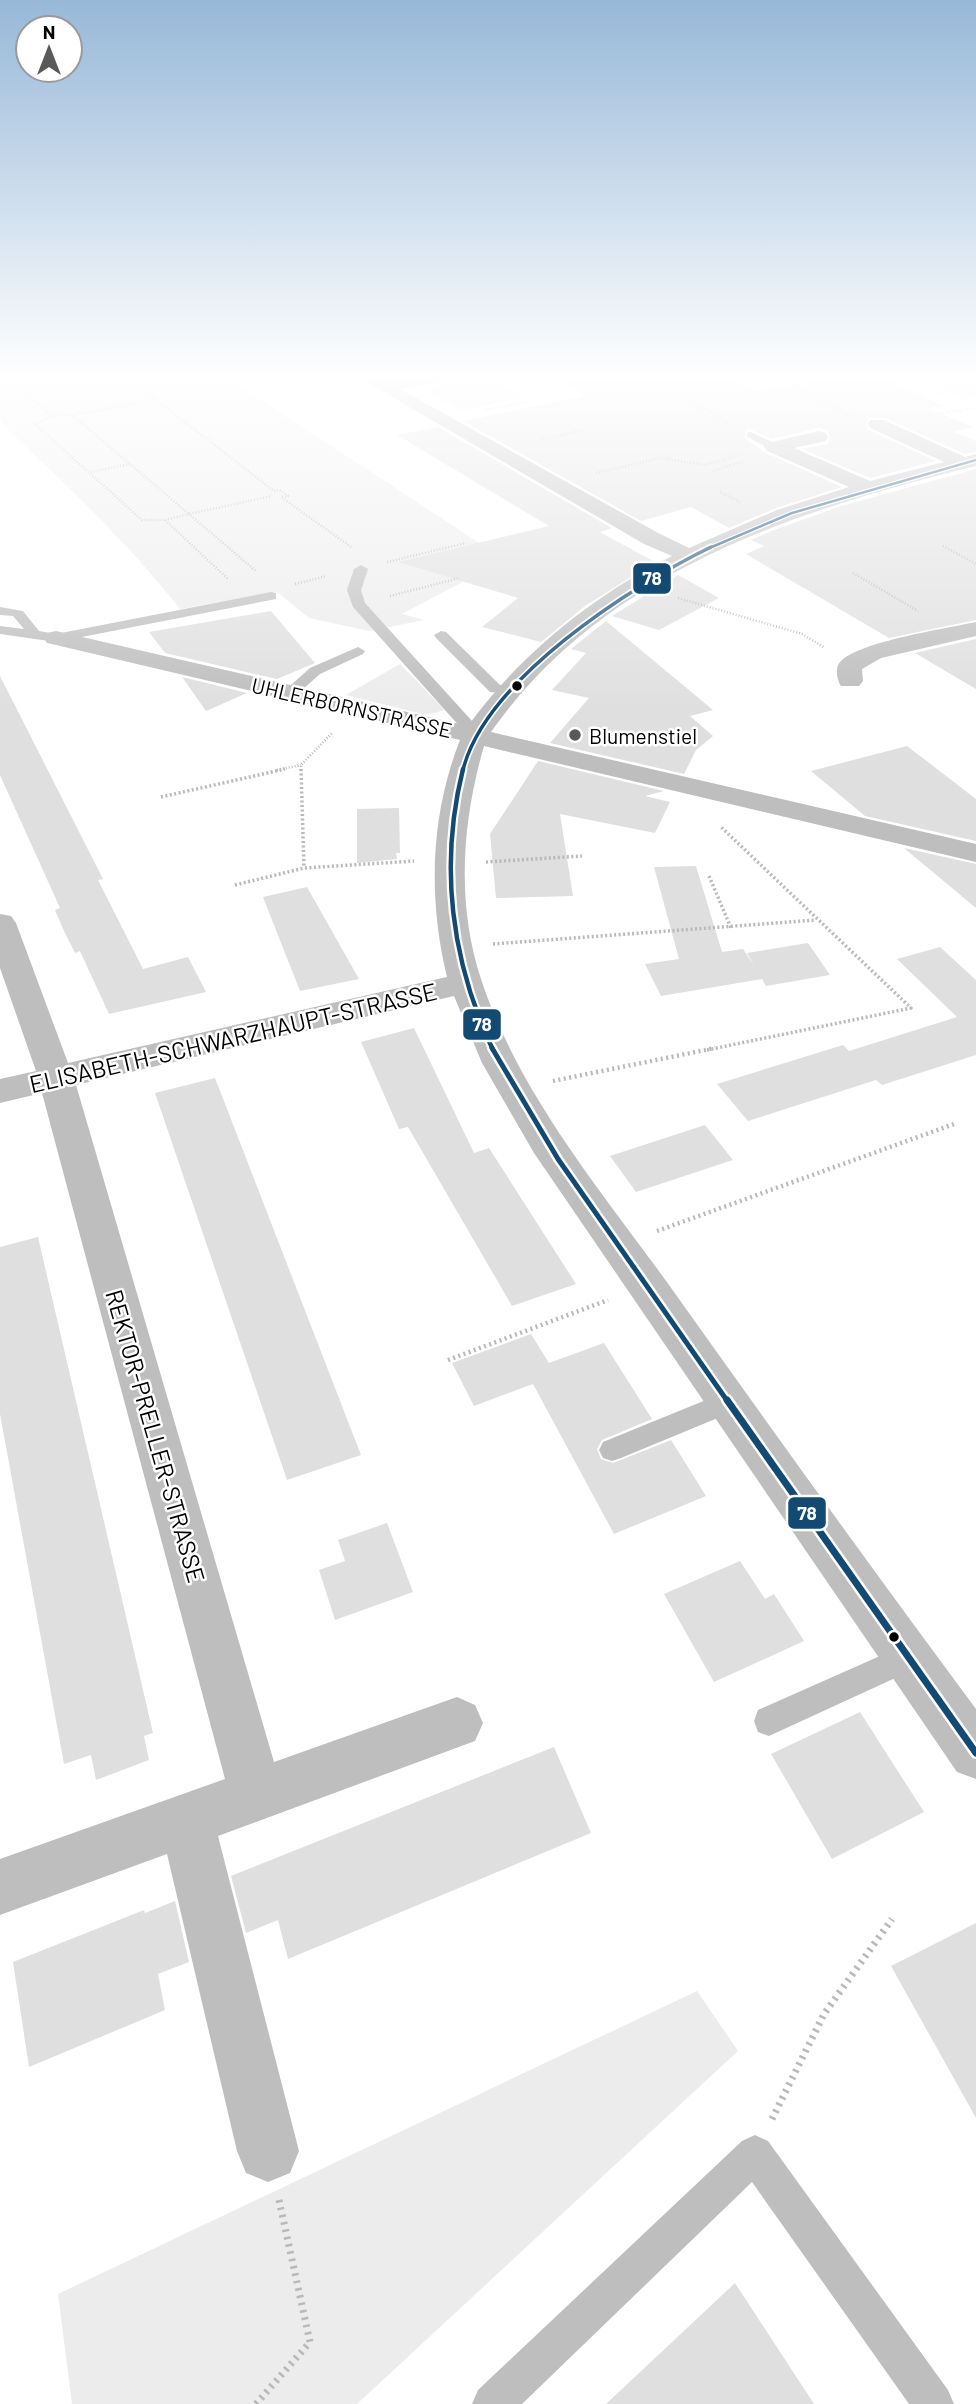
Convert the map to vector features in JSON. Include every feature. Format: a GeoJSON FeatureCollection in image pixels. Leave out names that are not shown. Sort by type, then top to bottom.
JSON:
{"type":"FeatureCollection","features":[{"type":"Feature","properties":{"kind":"street"},"geometry":{"type":"LineString","coordinates":[[557,485],[652,539],[687,555]]}},
{"type":"Feature","properties":{"kind":"street"},"geometry":{"type":"LineString","coordinates":[[862,485],[869,488]]}},
{"type":"Feature","properties":{"kind":"street"},"geometry":{"type":"LineString","coordinates":[[880,485],[774,520],[687,555],[587,617],[545,653],[475,735],[454,809],[449,862],[450,903],[466,983],[485,1034],[530,1114],[728,1402],[976,1753]]}},
{"type":"Feature","properties":{"kind":"street"},"geometry":{"type":"LineString","coordinates":[[850,681],[850,666],[873,653],[976,629]]}},
{"type":"Feature","properties":{"kind":"street","name":"UHLERBORNSTRASSE"},"geometry":{"type":"LineString","coordinates":[[45,637],[976,853]]}},
{"type":"Feature","properties":{"kind":"street","name":"REKTOR-PRELLER-STRASSE"},"geometry":{"type":"LineString","coordinates":[[0,923],[56,1078],[256,1794]]}},
{"type":"Feature","properties":{"kind":"street","name":"ELISABETH-SCHWARZHAUPT-STRASSE"},"geometry":{"type":"LineString","coordinates":[[0,1091],[466,983]]}},
{"type":"Feature","properties":{"kind":"street"},"geometry":{"type":"LineString","coordinates":[[0,1887],[457,1723]]}},
{"type":"Feature","properties":{"kind":"street"},"geometry":{"type":"LineString","coordinates":[[186,1819],[268,2151]]}},
{"type":"Feature","properties":{"kind":"lane"},"geometry":{"type":"LineString","coordinates":[[361,569],[354,590],[358,604],[475,735]]}},
{"type":"Feature","properties":{"kind":"lane"},"geometry":{"type":"LineString","coordinates":[[0,630],[45,637],[271,596]]}},
{"type":"Feature","properties":{"kind":"lane"},"geometry":{"type":"LineString","coordinates":[[0,611],[11,610],[26,618],[45,637]]}},
{"type":"Feature","properties":{"kind":"lane"},"geometry":{"type":"LineString","coordinates":[[441,635],[495,689],[511,692]]}},
{"type":"Feature","properties":{"kind":"lane"},"geometry":{"type":"LineString","coordinates":[[290,693],[315,671],[358,651]]}},
{"type":"Feature","properties":{"kind":"lane"},"geometry":{"type":"LineString","coordinates":[[612,1450],[728,1402]]}},
{"type":"Feature","properties":{"kind":"lane"},"geometry":{"type":"LineString","coordinates":[[769,1721],[908,1658]]}},
{"type":"Feature","properties":{"kind":"lane"},"geometry":{"type":"LineString","coordinates":[[492,2404],[755,2154],[934,2404]]}},
{"type":"Feature","properties":{"kind":"path"},"geometry":{"type":"LineString","coordinates":[[104,485],[142,520],[165,520],[281,490],[288,496],[281,497]]}},
{"type":"Feature","properties":{"kind":"path"},"geometry":{"type":"LineString","coordinates":[[155,485],[257,572]]}},
{"type":"Feature","properties":{"kind":"path"},"geometry":{"type":"LineString","coordinates":[[262,485],[364,556],[361,569]]}},
{"type":"Feature","properties":{"kind":"path"},"geometry":{"type":"LineString","coordinates":[[165,520],[236,586]]}},
{"type":"Feature","properties":{"kind":"path"},"geometry":{"type":"LineString","coordinates":[[289,585],[466,543]]}},
{"type":"Feature","properties":{"kind":"path"},"geometry":{"type":"LineString","coordinates":[[943,546],[976,564]]}},
{"type":"Feature","properties":{"kind":"path"},"geometry":{"type":"LineString","coordinates":[[853,573],[923,614]]}},
{"type":"Feature","properties":{"kind":"path"},"geometry":{"type":"LineString","coordinates":[[358,604],[460,578]]}},
{"type":"Feature","properties":{"kind":"path"},"geometry":{"type":"LineString","coordinates":[[674,597],[802,634],[835,654]]}},
{"type":"Feature","properties":{"kind":"path","name":"UHLERBORNSTRASSE"},"geometry":{"type":"LineString","coordinates":[[301,765],[341,724]]}},
{"type":"Feature","properties":{"kind":"path"},"geometry":{"type":"LineString","coordinates":[[161,797],[301,765],[304,868]]}},
{"type":"Feature","properties":{"kind":"path"},"geometry":{"type":"LineString","coordinates":[[548,1082],[911,1008],[720,825]]}},
{"type":"Feature","properties":{"kind":"path"},"geometry":{"type":"LineString","coordinates":[[480,862],[582,856]]}},
{"type":"Feature","properties":{"kind":"path"},"geometry":{"type":"LineString","coordinates":[[235,885],[304,868],[415,861]]}},
{"type":"Feature","properties":{"kind":"path"},"geometry":{"type":"LineString","coordinates":[[709,876],[731,928]]}},
{"type":"Feature","properties":{"kind":"path"},"geometry":{"type":"LineString","coordinates":[[489,944],[817,920]]}},
{"type":"Feature","properties":{"kind":"path"},"geometry":{"type":"LineString","coordinates":[[653,1233],[954,1124]]}},
{"type":"Feature","properties":{"kind":"path"},"geometry":{"type":"LineString","coordinates":[[448,1360],[611,1299]]}},
{"type":"Feature","properties":{"kind":"path"},"geometry":{"type":"LineString","coordinates":[[755,2154],[824,2014],[892,1919]]}},
{"type":"Feature","properties":{"kind":"path"},"geometry":{"type":"LineString","coordinates":[[256,2404],[310,2342],[268,2151]]}},
{"type":"Feature","properties":{"kind":"shaded area"},"geometry":{"type":"Polygon","coordinates":[[[67,485],[391,485],[487,548],[508,558],[402,614],[424,620],[369,631],[309,618],[277,592],[180,609],[120,539],[67,485]]]}},
{"type":"Feature","properties":{"kind":"shaded area"},"geometry":{"type":"Polygon","coordinates":[[[400,664],[445,710],[426,715],[346,695],[400,664]]]}},
{"type":"Feature","properties":{"kind":"shaded area"},"geometry":{"type":"Polygon","coordinates":[[[697,1991],[738,2051],[357,2404],[72,2404],[58,2294],[697,1991]]]}},
{"type":"Feature","properties":{"kind":"building"},"geometry":{"type":"Polygon","coordinates":[[[481,485],[538,485],[612,528],[600,532],[655,562],[585,606],[541,642],[482,627],[518,598],[398,562],[549,526],[481,485]]]}},
{"type":"Feature","properties":{"kind":"building"},"geometry":{"type":"Polygon","coordinates":[[[577,485],[842,487],[776,508],[729,528],[691,507],[641,521],[577,485]]]}},
{"type":"Feature","properties":{"kind":"building"},"geometry":{"type":"Polygon","coordinates":[[[917,485],[976,485],[976,620],[889,638],[746,554],[764,546],[751,540],[841,506],[917,485]]]}},
{"type":"Feature","properties":{"kind":"building"},"geometry":{"type":"Polygon","coordinates":[[[678,575],[719,598],[659,630],[612,616],[678,575]]]}},
{"type":"Feature","properties":{"kind":"building"},"geometry":{"type":"Polygon","coordinates":[[[271,611],[315,663],[277,679],[165,653],[149,632],[271,611]]]}},
{"type":"Feature","properties":{"kind":"building"},"geometry":{"type":"Polygon","coordinates":[[[606,621],[713,710],[690,716],[713,736],[696,750],[684,774],[550,743],[589,698],[552,690],[586,653],[571,649],[606,621]]]}},
{"type":"Feature","properties":{"kind":"building"},"geometry":{"type":"Polygon","coordinates":[[[976,639],[976,689],[915,653],[976,639]]]}},
{"type":"Feature","properties":{"kind":"building"},"geometry":{"type":"Polygon","coordinates":[[[0,676],[103,879],[98,880],[143,969],[188,957],[206,992],[109,1014],[80,951],[75,953],[64,931],[55,910],[60,908],[0,775],[0,676]]]}},
{"type":"Feature","properties":{"kind":"building"},"geometry":{"type":"Polygon","coordinates":[[[182,677],[247,693],[206,711],[182,677]]]}},
{"type":"Feature","properties":{"kind":"building"},"geometry":{"type":"Polygon","coordinates":[[[907,746],[976,799],[976,841],[865,816],[811,771],[907,746]]]}},
{"type":"Feature","properties":{"kind":"building"},"geometry":{"type":"Polygon","coordinates":[[[538,761],[664,791],[645,796],[670,802],[655,833],[560,814],[573,896],[496,898],[490,834],[538,761]]]}},
{"type":"Feature","properties":{"kind":"building"},"geometry":{"type":"Polygon","coordinates":[[[399,808],[400,853],[396,853],[397,859],[357,863],[357,809],[399,808]]]}},
{"type":"Feature","properties":{"kind":"building"},"geometry":{"type":"Polygon","coordinates":[[[904,848],[976,864],[976,908],[904,848]]]}},
{"type":"Feature","properties":{"kind":"building"},"geometry":{"type":"Polygon","coordinates":[[[696,866],[722,952],[743,949],[754,965],[747,953],[808,943],[830,975],[766,986],[762,979],[661,996],[645,964],[679,959],[654,867],[696,866]]]}},
{"type":"Feature","properties":{"kind":"building"},"geometry":{"type":"Polygon","coordinates":[[[307,887],[359,979],[300,991],[263,897],[307,887]]]}},
{"type":"Feature","properties":{"kind":"building"},"geometry":{"type":"Polygon","coordinates":[[[940,947],[976,980],[976,1055],[882,1085],[876,1080],[748,1121],[717,1084],[843,1045],[849,1051],[957,1017],[897,959],[940,947]]]}},
{"type":"Feature","properties":{"kind":"building"},"geometry":{"type":"Polygon","coordinates":[[[414,1028],[474,1153],[489,1148],[576,1284],[512,1306],[408,1127],[399,1129],[361,1042],[414,1028]]]}},
{"type":"Feature","properties":{"kind":"building"},"geometry":{"type":"Polygon","coordinates":[[[215,1078],[361,1455],[287,1480],[155,1093],[215,1078]]]}},
{"type":"Feature","properties":{"kind":"building"},"geometry":{"type":"Polygon","coordinates":[[[705,1125],[733,1160],[636,1192],[610,1156],[705,1125]]]}},
{"type":"Feature","properties":{"kind":"building"},"geometry":{"type":"Polygon","coordinates":[[[38,1237],[153,1733],[144,1736],[149,1760],[96,1780],[91,1755],[64,1764],[0,1414],[0,1247],[38,1237]]]}},
{"type":"Feature","properties":{"kind":"building"},"geometry":{"type":"Polygon","coordinates":[[[531,1334],[549,1363],[604,1343],[652,1419],[602,1440],[597,1449],[601,1459],[613,1463],[671,1440],[706,1496],[614,1534],[533,1384],[474,1406],[452,1363],[531,1334]]]}},
{"type":"Feature","properties":{"kind":"building"},"geometry":{"type":"Polygon","coordinates":[[[387,1523],[413,1592],[335,1620],[319,1570],[345,1561],[338,1540],[387,1523]]]}},
{"type":"Feature","properties":{"kind":"building"},"geometry":{"type":"Polygon","coordinates":[[[740,1561],[765,1599],[774,1594],[804,1641],[714,1682],[664,1594],[740,1561]]]}},
{"type":"Feature","properties":{"kind":"building"},"geometry":{"type":"Polygon","coordinates":[[[860,1712],[924,1812],[832,1859],[771,1754],[860,1712]]]}},
{"type":"Feature","properties":{"kind":"building"},"geometry":{"type":"Polygon","coordinates":[[[554,1747],[591,1833],[288,1959],[278,1920],[246,1933],[231,1876],[554,1747]]]}},
{"type":"Feature","properties":{"kind":"building"},"geometry":{"type":"Polygon","coordinates":[[[175,1901],[189,1962],[158,1974],[165,2010],[29,2067],[13,1962],[144,1910],[145,1913],[175,1901]]]}},
{"type":"Feature","properties":{"kind":"building"},"geometry":{"type":"Polygon","coordinates":[[[976,1923],[976,2118],[891,1966],[976,1923]]]}},
{"type":"Feature","properties":{"kind":"building"},"geometry":{"type":"Polygon","coordinates":[[[735,2283],[814,2404],[606,2404],[735,2283]]]}},
{"type":"Feature","properties":{"kind":"transit line","name":"78"},"geometry":{"type":"LineString","coordinates":[[881,485],[792,513],[734,536],[677,564],[623,596],[572,634],[525,678],[490,714],[474,739],[464,765],[452,825],[450,889],[457,949],[464,976],[484,1031],[511,1084],[574,1183],[976,1753]]}},
{"type":"Feature","properties":{"kind":"place","name":"Blumenstiel"},"geometry":{"type":"Point","coordinates":[575,735]}}]}
